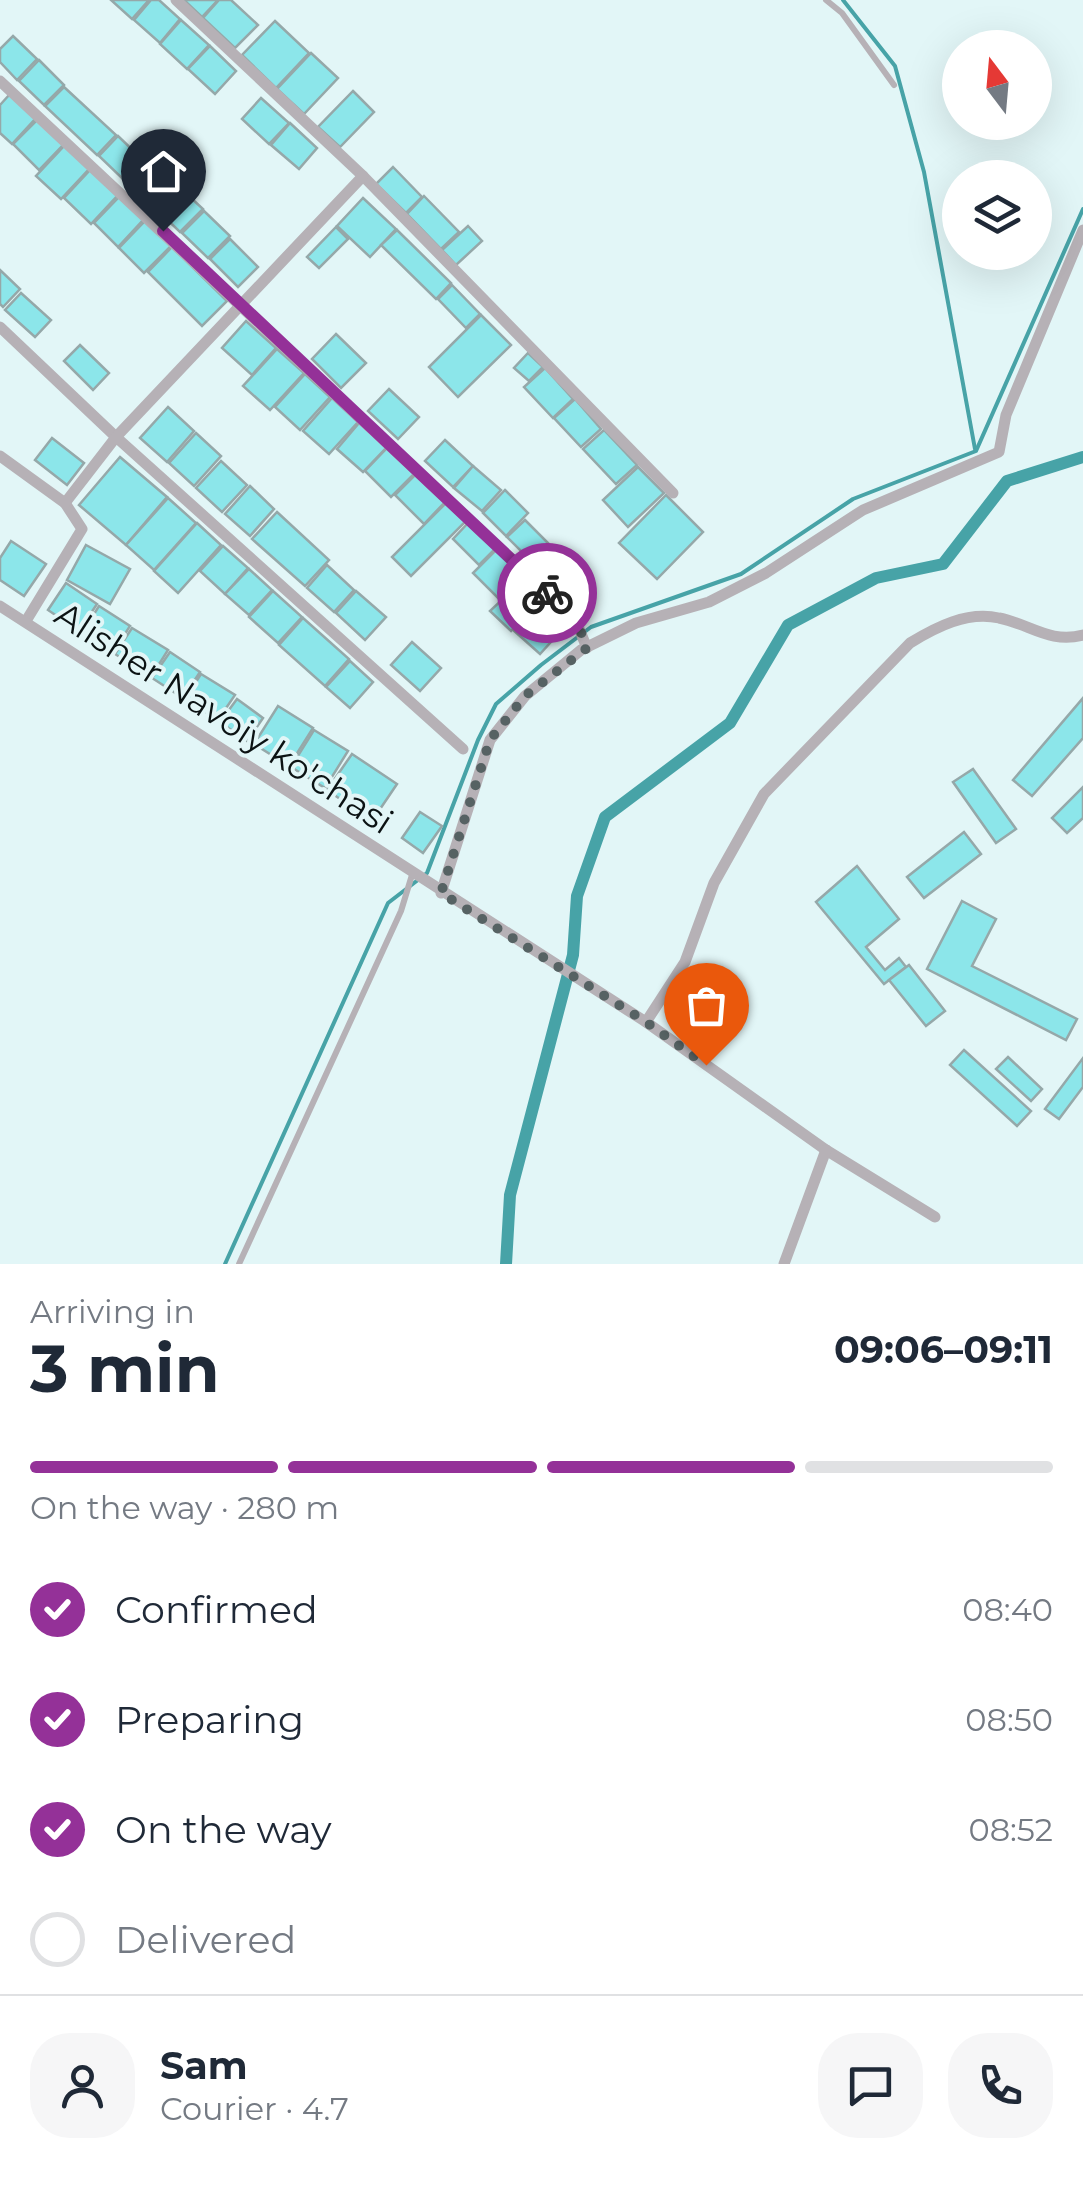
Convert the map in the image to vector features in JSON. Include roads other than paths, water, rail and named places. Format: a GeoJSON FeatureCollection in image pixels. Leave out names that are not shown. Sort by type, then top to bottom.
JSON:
{"type":"FeatureCollection","features":[{"type":"Feature","properties":{"kind":"street"},"geometry":{"type":"LineString","coordinates":[[176,0],[363,176],[673,493]]}},
{"type":"Feature","properties":{"kind":"street"},"geometry":{"type":"LineString","coordinates":[[0,81],[576,619],[587,648]]}},
{"type":"Feature","properties":{"kind":"street"},"geometry":{"type":"LineString","coordinates":[[64,502],[116,437],[363,176]]}},
{"type":"Feature","properties":{"kind":"street"},"geometry":{"type":"LineString","coordinates":[[441,893],[490,740],[525,696],[587,648],[636,623],[709,602],[766,573],[863,510],[998,452],[1006,415],[1083,230]]}},
{"type":"Feature","properties":{"kind":"street"},"geometry":{"type":"LineString","coordinates":[[0,327],[116,437],[464,749]]}},
{"type":"Feature","properties":{"kind":"street"},"geometry":{"type":"LineString","coordinates":[[0,456],[64,502],[82,529],[26,621]]}},
{"type":"Feature","properties":{"kind":"street","name":"Alisher Navoiy ko'chasi"},"geometry":{"type":"LineString","coordinates":[[0,606],[646,1022],[826,1150],[935,1217]]}},
{"type":"Feature","properties":{"kind":"street"},"geometry":{"type":"LineString","coordinates":[[646,1022],[684,962],[714,884],[764,794],[910,643],[932,629],[978,616],[1000,618],[1058,639],[1083,636]]}},
{"type":"Feature","properties":{"kind":"street"},"geometry":{"type":"LineString","coordinates":[[784,1264],[826,1150]]}},
{"type":"Feature","properties":{"kind":"lane"},"geometry":{"type":"LineString","coordinates":[[826,0],[842,13],[894,85]]}},
{"type":"Feature","properties":{"kind":"lane"},"geometry":{"type":"LineString","coordinates":[[239,1264],[414,876]]}},
{"type":"Feature","properties":{"kind":"waterway"},"geometry":{"type":"LineString","coordinates":[[843,0],[895,66],[924,172],[975,449]]}},
{"type":"Feature","properties":{"kind":"waterway"},"geometry":{"type":"LineString","coordinates":[[225,1264],[388,903],[427,873],[478,740],[496,704],[591,627],[741,574],[853,499],[976,451],[1083,209]]}},
{"type":"Feature","properties":{"kind":"waterway"},"geometry":{"type":"LineString","coordinates":[[506,1264],[510,1195],[573,955],[577,896],[605,817],[730,723],[788,625],[876,578],[943,564],[1007,481],[1083,457]]}}]}
